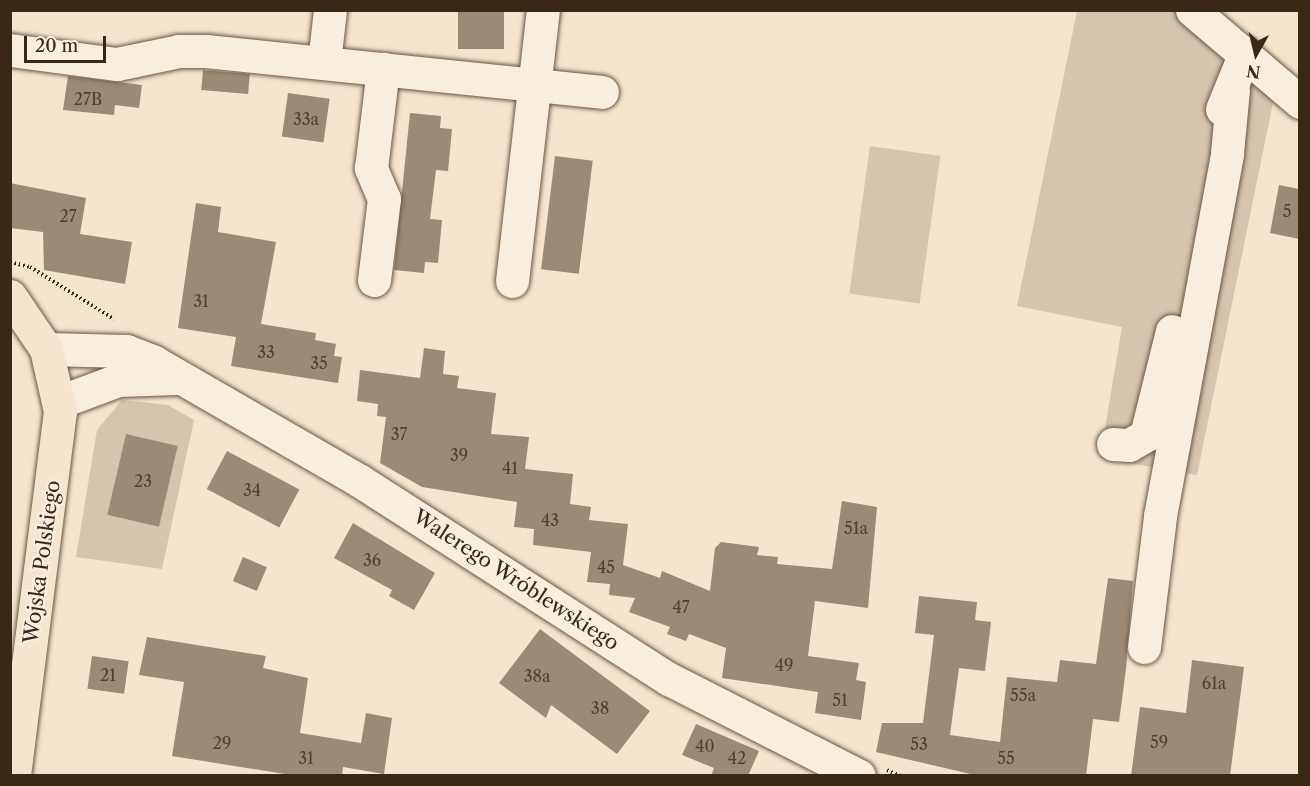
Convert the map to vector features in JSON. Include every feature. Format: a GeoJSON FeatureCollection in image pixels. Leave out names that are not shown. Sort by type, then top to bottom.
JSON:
{"type":"FeatureCollection","features":[{"type":"Feature","properties":{"kind":"main road"},"geometry":{"type":"LineString","coordinates":[[10,296],[46,349]]}},
{"type":"Feature","properties":{"kind":"main road","name":"Wojska Polskiego"},"geometry":{"type":"LineString","coordinates":[[14,776],[59,402],[46,349]]}},
{"type":"Feature","properties":{"kind":"street"},"geometry":{"type":"LineString","coordinates":[[324,62],[330,10]]}},
{"type":"Feature","properties":{"kind":"street"},"geometry":{"type":"LineString","coordinates":[[512,281],[543,10]]}},
{"type":"Feature","properties":{"kind":"street"},"geometry":{"type":"LineString","coordinates":[[1192,10],[1245,53],[1299,102]]}},
{"type":"Feature","properties":{"kind":"street"},"geometry":{"type":"LineString","coordinates":[[10,50],[117,64],[179,51],[324,62],[602,92]]}},
{"type":"Feature","properties":{"kind":"street"},"geometry":{"type":"LineString","coordinates":[[1144,647],[1160,516],[1227,153],[1233,90],[1245,53]]}},
{"type":"Feature","properties":{"kind":"street"},"geometry":{"type":"LineString","coordinates":[[374,280],[384,199],[371,168],[384,69]]}},
{"type":"Feature","properties":{"kind":"street"},"geometry":{"type":"LineString","coordinates":[[1113,444],[1129,445],[1146,435],[1154,418],[1215,120],[1233,90]]}},
{"type":"Feature","properties":{"kind":"street","name":"Walerego Wróblewskiego"},"geometry":{"type":"LineString","coordinates":[[46,349],[126,351],[360,481],[669,678],[859,776]]}},
{"type":"Feature","properties":{"kind":"street"},"geometry":{"type":"LineString","coordinates":[[59,402],[118,380],[176,378]]}},
{"type":"Feature","properties":{"kind":"shaded area"},"geometry":{"type":"Polygon","coordinates":[[[1077,11],[1178,11],[1275,93],[1197,475],[1100,458],[1122,327],[1017,306],[1077,11]]]}},
{"type":"Feature","properties":{"kind":"shaded area"},"geometry":{"type":"Polygon","coordinates":[[[870,146],[940,156],[920,303],[849,294],[870,146]]]}},
{"type":"Feature","properties":{"kind":"shaded area"},"geometry":{"type":"Polygon","coordinates":[[[122,400],[168,405],[194,420],[162,569],[76,557],[97,430],[122,400]]]}},
{"type":"Feature","properties":{"kind":"building"},"geometry":{"type":"Polygon","coordinates":[[[458,10],[504,10],[504,49],[458,49],[458,10]]]}},
{"type":"Feature","properties":{"kind":"building"},"geometry":{"type":"Polygon","coordinates":[[[203,70],[250,74],[248,94],[201,90],[203,70]]]}},
{"type":"Feature","properties":{"kind":"building"},"geometry":{"type":"Polygon","coordinates":[[[68,76],[142,85],[139,108],[115,105],[114,115],[63,110],[68,76]]]}},
{"type":"Feature","properties":{"kind":"building"},"geometry":{"type":"Polygon","coordinates":[[[288,93],[330,99],[323,142],[282,137],[288,93]]]}},
{"type":"Feature","properties":{"kind":"building"},"geometry":{"type":"Polygon","coordinates":[[[410,113],[441,116],[440,128],[452,129],[448,171],[436,170],[430,219],[442,220],[438,263],[425,262],[424,273],[394,270],[410,113]]]}},
{"type":"Feature","properties":{"kind":"building"},"geometry":{"type":"Polygon","coordinates":[[[555,156],[593,161],[579,274],[541,269],[555,156]]]}},
{"type":"Feature","properties":{"kind":"building"},"geometry":{"type":"Polygon","coordinates":[[[10,183],[86,198],[80,234],[132,242],[125,284],[44,270],[43,232],[10,228],[10,183]]]}},
{"type":"Feature","properties":{"kind":"building"},"geometry":{"type":"Polygon","coordinates":[[[1279,185],[1299,189],[1299,239],[1270,233],[1279,185]]]}},
{"type":"Feature","properties":{"kind":"building"},"geometry":{"type":"Polygon","coordinates":[[[196,203],[221,207],[218,232],[276,242],[261,324],[316,333],[315,340],[336,344],[334,356],[342,357],[338,383],[231,366],[236,337],[178,328],[196,203]]]}},
{"type":"Feature","properties":{"kind":"building"},"geometry":{"type":"Polygon","coordinates":[[[424,348],[445,351],[443,374],[459,376],[457,388],[496,393],[491,434],[529,437],[525,469],[573,474],[570,504],[591,507],[589,520],[628,524],[623,565],[660,578],[662,571],[710,591],[715,548],[721,542],[759,547],[757,555],[778,557],[777,564],[832,569],[842,501],[877,507],[868,608],[815,601],[808,656],[859,663],[856,680],[866,682],[861,720],[815,713],[818,692],[722,678],[726,648],[689,634],[686,641],[667,634],[670,627],[629,612],[635,598],[609,595],[610,584],[587,582],[591,552],[533,545],[534,529],[514,527],[517,502],[422,487],[380,463],[386,417],[377,416],[378,404],[357,401],[360,370],[420,378],[424,348]]]}},
{"type":"Feature","properties":{"kind":"building"},"geometry":{"type":"Polygon","coordinates":[[[126,434],[178,446],[159,527],[107,515],[126,434]]]}},
{"type":"Feature","properties":{"kind":"building"},"geometry":{"type":"Polygon","coordinates":[[[227,451],[299,489],[279,527],[207,489],[227,451]]]}},
{"type":"Feature","properties":{"kind":"building"},"geometry":{"type":"Polygon","coordinates":[[[353,523],[435,573],[414,610],[389,596],[392,590],[334,558],[353,523]]]}},
{"type":"Feature","properties":{"kind":"building"},"geometry":{"type":"Polygon","coordinates":[[[243,557],[267,567],[257,591],[233,581],[243,557]]]}},
{"type":"Feature","properties":{"kind":"building"},"geometry":{"type":"Polygon","coordinates":[[[1108,578],[1133,581],[1126,669],[1119,722],[1093,719],[1086,776],[979,776],[876,752],[882,723],[923,723],[934,635],[915,633],[919,596],[977,602],[975,620],[991,622],[985,671],[959,668],[950,735],[1000,742],[1007,677],[1057,682],[1060,660],[1096,664],[1108,578]]]}},
{"type":"Feature","properties":{"kind":"building"},"geometry":{"type":"Polygon","coordinates":[[[540,629],[650,711],[617,754],[551,705],[546,718],[499,683],[540,629]]]}},
{"type":"Feature","properties":{"kind":"building"},"geometry":{"type":"Polygon","coordinates":[[[147,637],[266,656],[263,668],[308,678],[300,733],[361,743],[366,713],[392,718],[384,774],[343,767],[342,776],[297,776],[172,756],[184,682],[139,675],[147,637]]]}},
{"type":"Feature","properties":{"kind":"building"},"geometry":{"type":"Polygon","coordinates":[[[92,656],[129,661],[124,694],[87,689],[92,656]]]}},
{"type":"Feature","properties":{"kind":"building"},"geometry":{"type":"Polygon","coordinates":[[[1192,660],[1244,667],[1230,776],[1131,776],[1140,707],[1186,713],[1192,660]]]}},
{"type":"Feature","properties":{"kind":"building"},"geometry":{"type":"Polygon","coordinates":[[[696,724],[759,751],[748,776],[711,776],[714,768],[682,755],[696,724]]]}}]}
